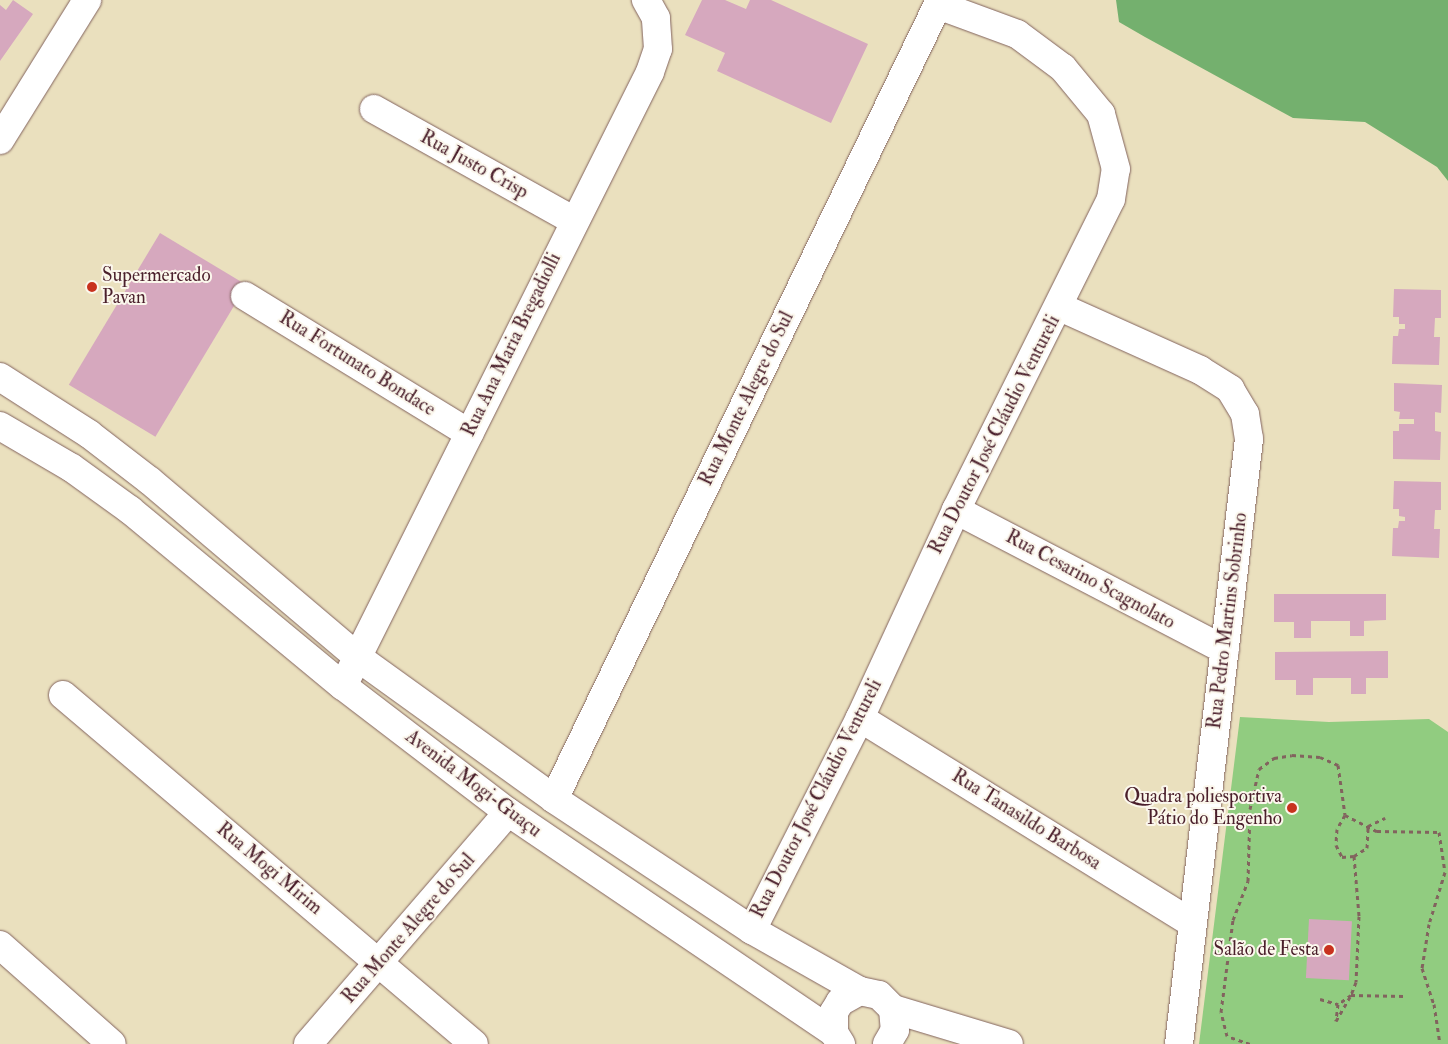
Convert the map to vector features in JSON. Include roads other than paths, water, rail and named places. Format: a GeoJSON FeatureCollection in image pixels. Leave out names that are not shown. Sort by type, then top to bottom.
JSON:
{"type":"FeatureCollection","features":[{"type":"Feature","properties":{"kind":"street"},"geometry":{"type":"LineString","coordinates":[[0,140],[88,0]]}},
{"type":"Feature","properties":{"kind":"street","name":"Rua Ana Maria Bregadiolli"},"geometry":{"type":"LineString","coordinates":[[342,686],[650,72],[658,49],[656,18],[646,0]]}},
{"type":"Feature","properties":{"kind":"street","name":"Rua Doutor José Cláudio Ventureli"},"geometry":{"type":"LineString","coordinates":[[752,930],[860,718],[956,510],[1060,307],[1111,200],[1116,169],[1101,114],[1062,68],[1016,34],[939,2]]}},
{"type":"Feature","properties":{"kind":"street","name":"Rua Monte Alegre do Sul"},"geometry":{"type":"LineString","coordinates":[[554,798],[939,2]]}},
{"type":"Feature","properties":{"kind":"street","name":"Rua Justo Crisp"},"geometry":{"type":"LineString","coordinates":[[374,109],[574,221]]}},
{"type":"Feature","properties":{"kind":"street","name":"Rua Fortunato Bondace"},"geometry":{"type":"LineString","coordinates":[[245,296],[469,433]]}},
{"type":"Feature","properties":{"kind":"street","name":"Rua Pedro Martins Sobrinho"},"geometry":{"type":"LineString","coordinates":[[1060,307],[1200,370],[1230,390],[1245,414],[1249,439],[1179,1044]]}},
{"type":"Feature","properties":{"kind":"street","name":"Avenida Mogi-Guaçu"},"geometry":{"type":"LineString","coordinates":[[0,377],[89,434],[150,481],[356,656],[554,798],[752,930],[860,991],[879,995],[893,1009]]}},
{"type":"Feature","properties":{"kind":"street","name":"Avenida Mogi-Guaçu"},"geometry":{"type":"LineString","coordinates":[[0,426],[72,468],[130,510],[342,686],[508,812],[837,1039]]}},
{"type":"Feature","properties":{"kind":"street"},"geometry":{"type":"LineString","coordinates":[[130,510],[150,481]]}},
{"type":"Feature","properties":{"kind":"street","name":"Rua Cesarino Scagnolato"},"geometry":{"type":"LineString","coordinates":[[956,510],[1225,650]]}},
{"type":"Feature","properties":{"kind":"street","name":"Rua Mogi Mirim"},"geometry":{"type":"LineString","coordinates":[[63,695],[474,1044]]}},
{"type":"Feature","properties":{"kind":"street","name":"Rua Tanasildo Barbosa"},"geometry":{"type":"LineString","coordinates":[[860,718],[1192,923]]}},
{"type":"Feature","properties":{"kind":"street","name":"Rua Monte Alegre do Sul"},"geometry":{"type":"LineString","coordinates":[[308,1044],[380,964],[508,812]]}},
{"type":"Feature","properties":{"kind":"street"},"geometry":{"type":"LineString","coordinates":[[0,945],[112,1044]]}},
{"type":"Feature","properties":{"kind":"street"},"geometry":{"type":"LineString","coordinates":[[837,1039],[834,1012],[840,1002],[860,991]]}},
{"type":"Feature","properties":{"kind":"street"},"geometry":{"type":"LineString","coordinates":[[893,1043],[895,1030],[893,1009],[1009,1044]]}},
{"type":"Feature","properties":{"kind":"place","name":"Supermercado Pavan"},"geometry":{"type":"Point","coordinates":[92,287]}},
{"type":"Feature","properties":{"kind":"place","name":"Quadra poliesportiva Pátio do Engenho"},"geometry":{"type":"Point","coordinates":[1292,808]}},
{"type":"Feature","properties":{"kind":"place","name":"Salão de Festa"},"geometry":{"type":"Point","coordinates":[1329,950]}}]}
